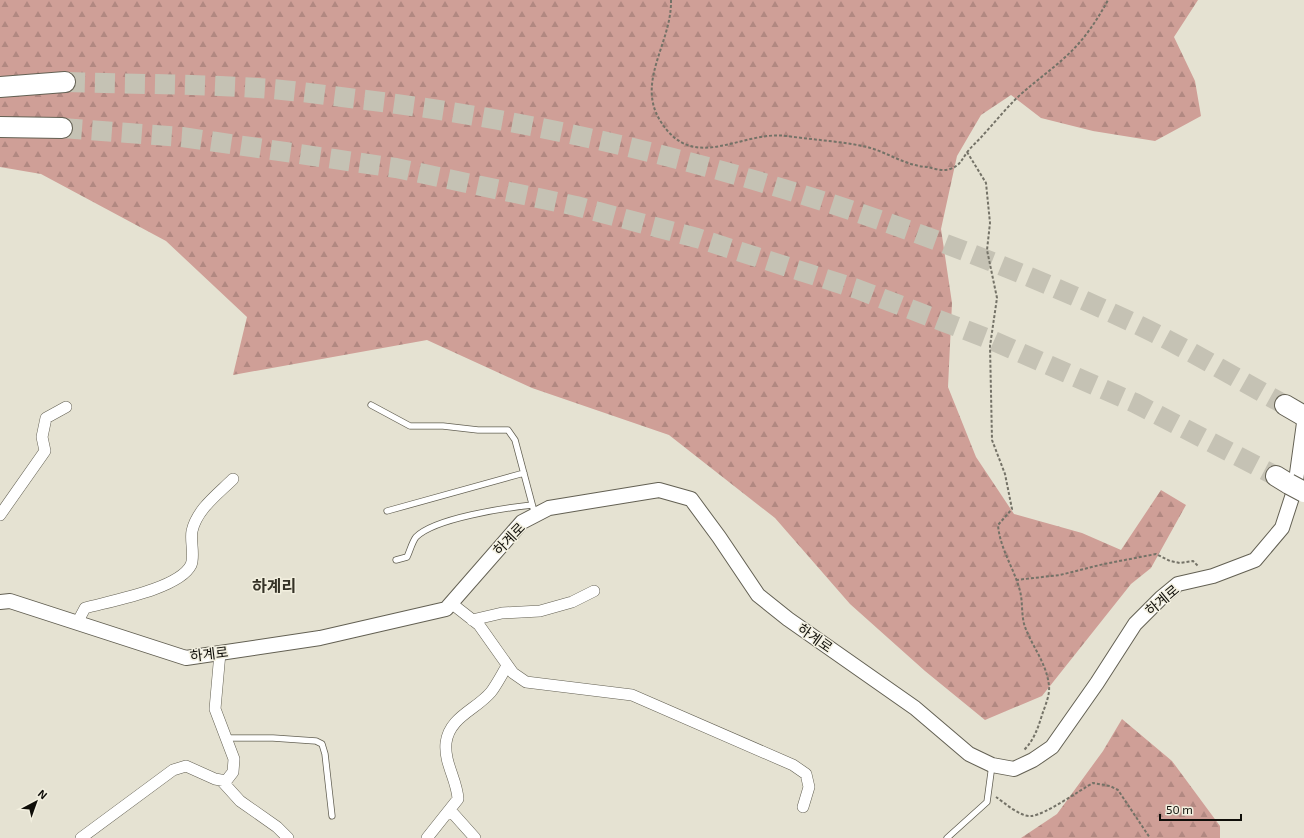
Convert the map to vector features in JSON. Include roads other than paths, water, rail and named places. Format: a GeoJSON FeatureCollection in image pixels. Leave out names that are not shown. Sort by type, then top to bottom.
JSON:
{"type":"FeatureCollection","features":[{"type":"Feature","properties":{"kind":"highway"},"geometry":{"type":"LineString","coordinates":[[0,87],[65,82]]}},
{"type":"Feature","properties":{"kind":"highway"},"geometry":{"type":"LineString","coordinates":[[0,127],[62,128]]}},
{"type":"Feature","properties":{"kind":"street"},"geometry":{"type":"LineString","coordinates":[[0,515],[45,451],[42,437],[46,418],[66,407]]}},
{"type":"Feature","properties":{"kind":"street","name":"하계로"},"geometry":{"type":"LineString","coordinates":[[0,602],[10,601],[186,658],[320,638],[446,609],[534,510],[659,490],[691,499],[719,537],[758,595],[788,619],[915,708],[969,754],[992,765],[1014,769],[1033,760],[1052,747],[1097,683],[1135,624],[1161,598],[1178,584],[1205,578],[1255,560],[1282,528],[1295,488],[1298,414]]}},
{"type":"Feature","properties":{"kind":"street"},"geometry":{"type":"LineString","coordinates":[[77,623],[85,608],[158,589],[183,575],[192,564],[192,531],[201,511],[233,479]]}},
{"type":"Feature","properties":{"kind":"street"},"geometry":{"type":"LineString","coordinates":[[472,620],[502,613],[540,611],[572,602],[594,591]]}},
{"type":"Feature","properties":{"kind":"street"},"geometry":{"type":"LineString","coordinates":[[451,603],[479,625],[507,666],[513,673],[526,682],[632,695],[793,765],[806,774],[809,787],[803,807]]}},
{"type":"Feature","properties":{"kind":"street"},"geometry":{"type":"LineString","coordinates":[[82,838],[173,770],[186,766],[215,779],[226,781],[233,772],[234,759],[215,709],[220,653]]}},
{"type":"Feature","properties":{"kind":"street"},"geometry":{"type":"LineString","coordinates":[[427,838],[458,800],[448,763],[446,743],[449,731],[454,722],[491,692],[507,666]]}},
{"type":"Feature","properties":{"kind":"street"},"geometry":{"type":"LineString","coordinates":[[221,780],[240,801],[277,827],[288,838]]}},
{"type":"Feature","properties":{"kind":"street"},"geometry":{"type":"LineString","coordinates":[[450,810],[475,838]]}},
{"type":"Feature","properties":{"kind":"lane"},"geometry":{"type":"LineString","coordinates":[[371,405],[410,426],[443,426],[478,430],[508,430],[515,440],[534,510],[505,508],[456,519],[426,530],[416,538],[407,557],[396,560]]}},
{"type":"Feature","properties":{"kind":"lane"},"geometry":{"type":"LineString","coordinates":[[387,511],[524,473]]}},
{"type":"Feature","properties":{"kind":"lane"},"geometry":{"type":"LineString","coordinates":[[225,738],[273,738],[316,741],[322,744],[325,754],[332,816]]}},
{"type":"Feature","properties":{"kind":"lane"},"geometry":{"type":"LineString","coordinates":[[947,838],[987,802],[988,783],[992,765]]}},
{"type":"Feature","properties":{"kind":"tunnel"},"geometry":{"type":"LineString","coordinates":[[65,82],[234,87],[312,93],[465,114],[565,133],[663,155],[761,182],[858,213],[953,247],[1047,284],[1157,334],[1285,405]]}},
{"type":"Feature","properties":{"kind":"tunnel"},"geometry":{"type":"LineString","coordinates":[[62,128],[182,137],[396,168],[576,206],[697,238],[857,289],[989,339],[1135,403],[1276,476]]}},
{"type":"Feature","properties":{"kind":"district","name":"하계리"},"geometry":{"type":"Point","coordinates":[274,586]}}]}
